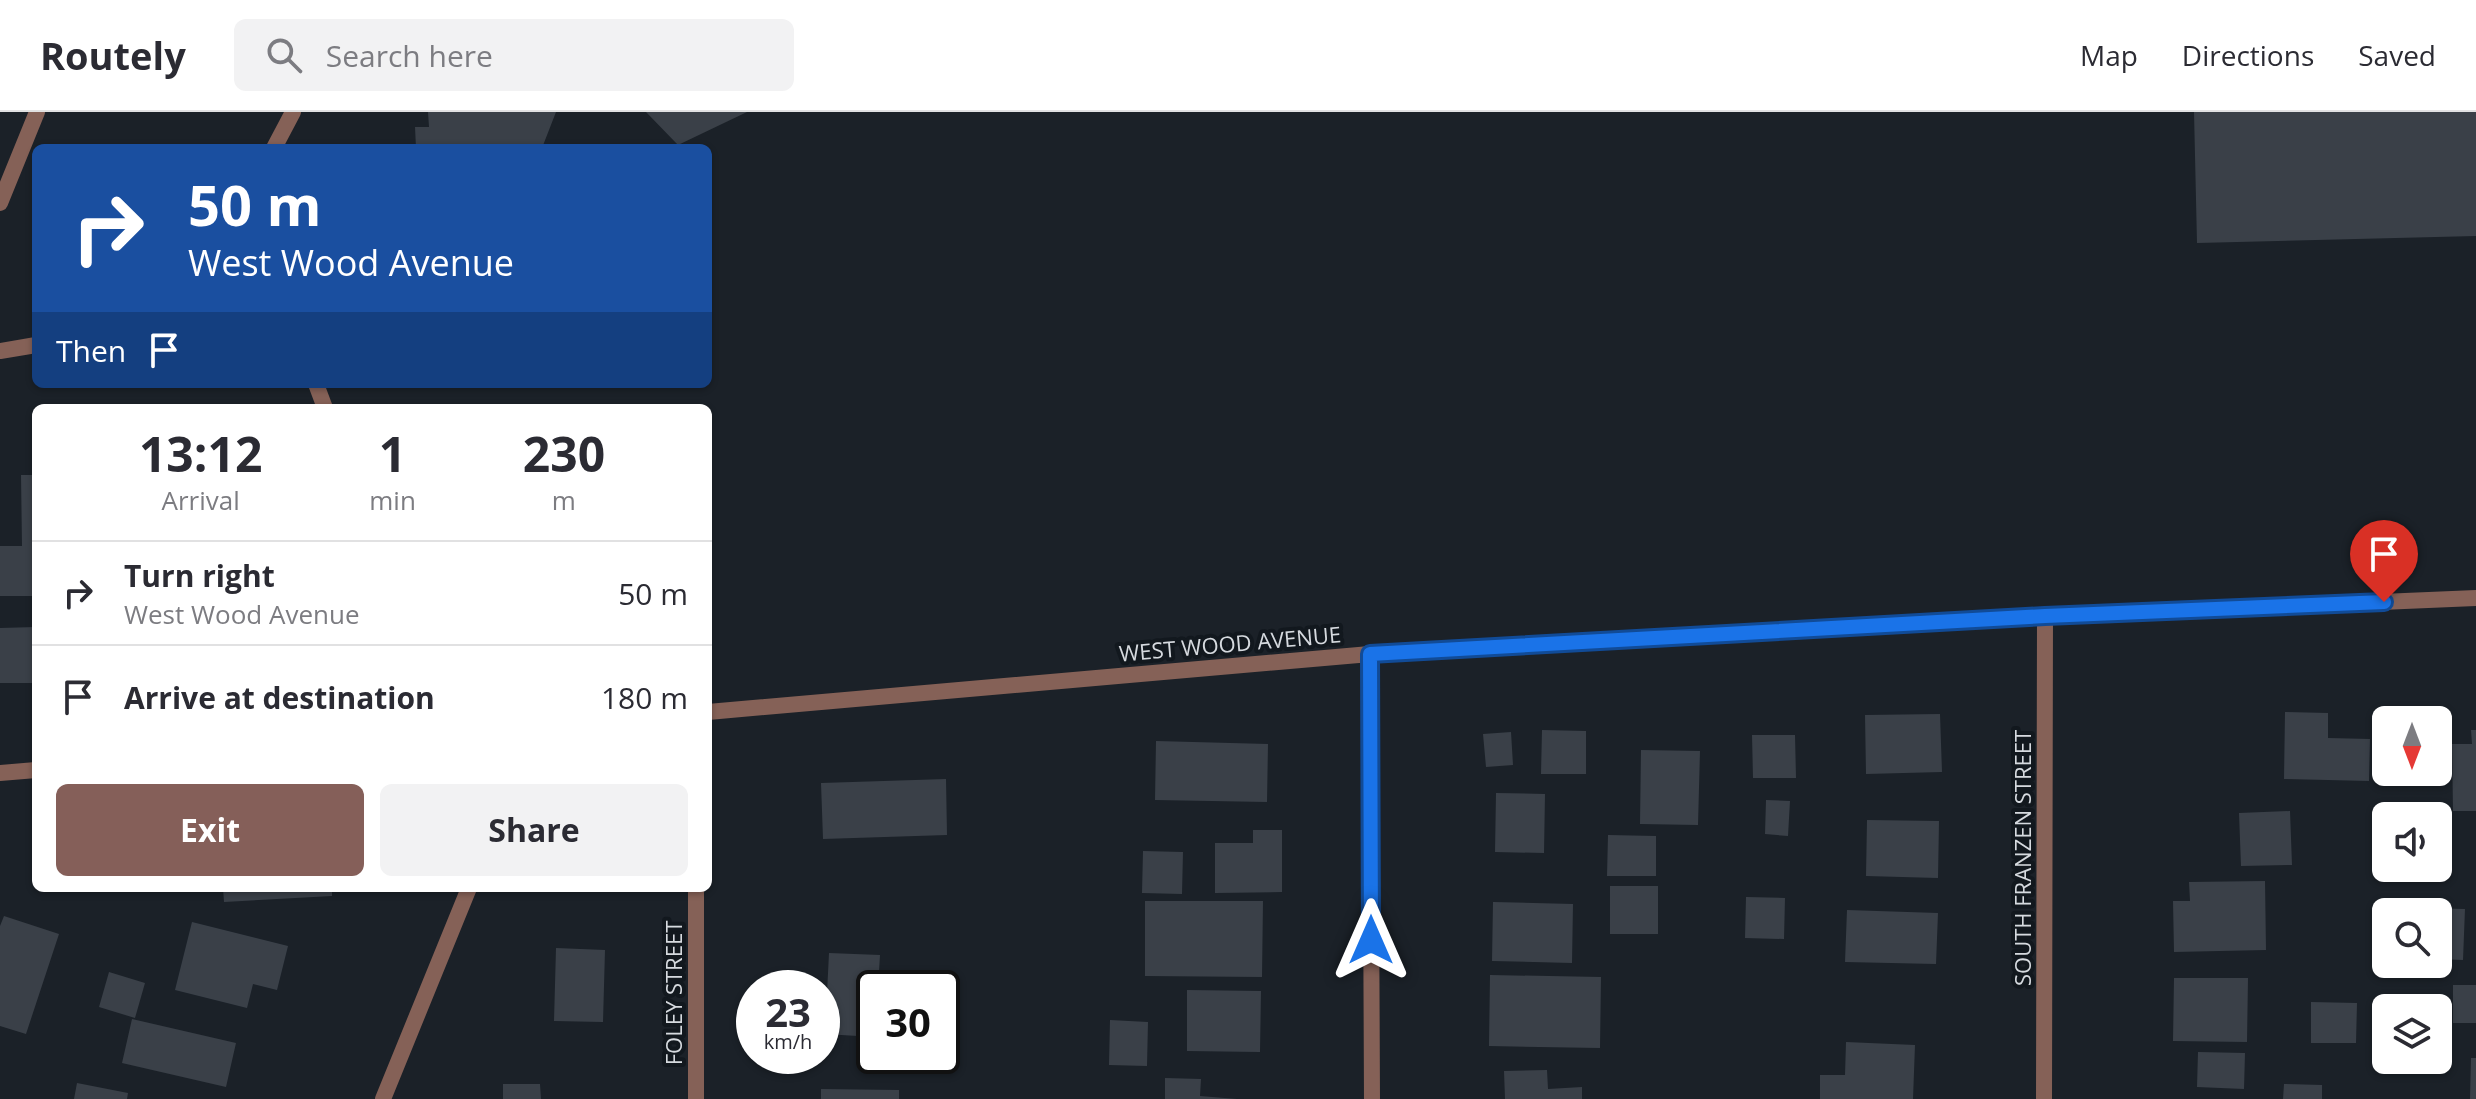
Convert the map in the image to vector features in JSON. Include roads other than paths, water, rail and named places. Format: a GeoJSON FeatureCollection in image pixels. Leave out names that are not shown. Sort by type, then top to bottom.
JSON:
{"type":"FeatureCollection","features":[{"type":"Feature","properties":{"kind":"street"},"geometry":{"type":"LineString","coordinates":[[0,203],[37,112]]}},
{"type":"Feature","properties":{"kind":"street"},"geometry":{"type":"LineString","coordinates":[[276,144],[293,112]]}},
{"type":"Feature","properties":{"kind":"street"},"geometry":{"type":"LineString","coordinates":[[0,351],[32,346]]}},
{"type":"Feature","properties":{"kind":"street","name":"WEST WOOD AVENUE"},"geometry":{"type":"LineString","coordinates":[[712,712],[1370,654],[2045,616],[2476,598]]}},
{"type":"Feature","properties":{"kind":"street","name":"SOUTH FRANZEN STREET"},"geometry":{"type":"LineString","coordinates":[[2044,1099],[2045,616]]}},
{"type":"Feature","properties":{"kind":"street"},"geometry":{"type":"LineString","coordinates":[[1370,654],[1372,1099]]}},
{"type":"Feature","properties":{"kind":"street"},"geometry":{"type":"LineString","coordinates":[[0,773],[32,770]]}},
{"type":"Feature","properties":{"kind":"street"},"geometry":{"type":"LineString","coordinates":[[383,1099],[467,892]]}},
{"type":"Feature","properties":{"kind":"street","name":"FOLEY STREET"},"geometry":{"type":"LineString","coordinates":[[696,892],[696,1099]]}}]}
